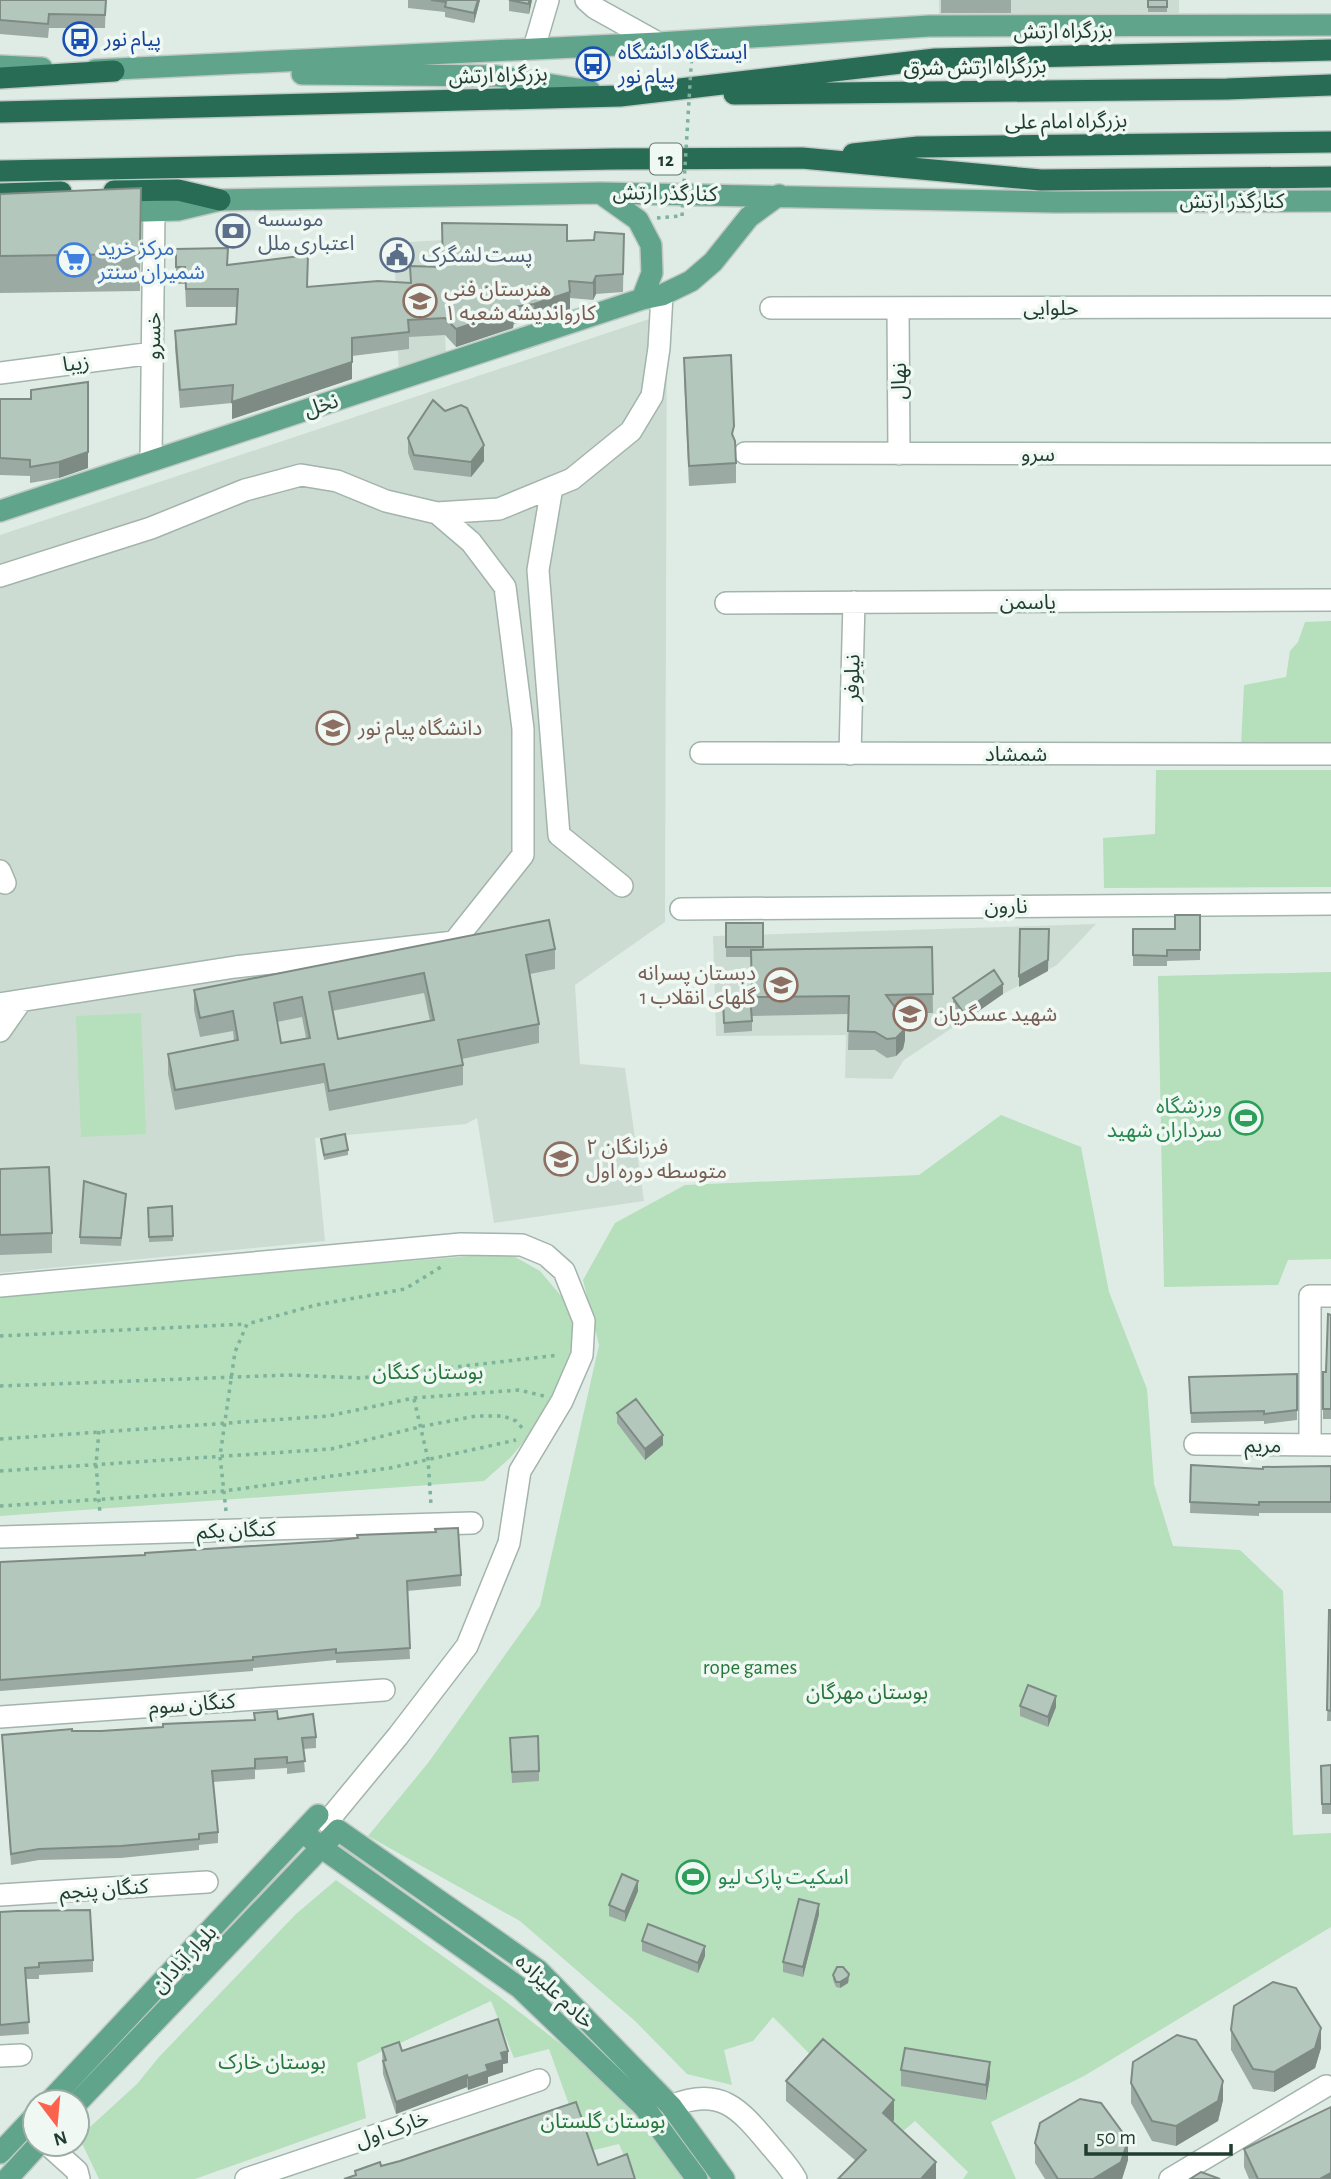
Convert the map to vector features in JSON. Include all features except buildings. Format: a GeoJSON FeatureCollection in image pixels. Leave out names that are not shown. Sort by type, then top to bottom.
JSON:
{"type":"FeatureCollection","features":[{"type":"Feature","properties":{"kind":"highway","name":"بزرگراه ارتش"},"geometry":{"type":"LineString","coordinates":[[0,112],[620,96],[935,59],[1331,50]]}},
{"type":"Feature","properties":{"kind":"highway"},"geometry":{"type":"LineString","coordinates":[[0,78],[114,71]]}},
{"type":"Feature","properties":{"kind":"highway","name":"بزرگراه ارتش شرق"},"geometry":{"type":"LineString","coordinates":[[620,96],[1227,89],[1331,85]]}},
{"type":"Feature","properties":{"kind":"highway","name":"بزرگراه امام علی"},"geometry":{"type":"LineString","coordinates":[[802,158],[918,147],[1331,142]]}},
{"type":"Feature","properties":{"kind":"highway","name":"12"},"geometry":{"type":"LineString","coordinates":[[0,171],[802,158],[1041,180],[1331,177]]}},
{"type":"Feature","properties":{"kind":"highway"},"geometry":{"type":"LineString","coordinates":[[0,194],[178,190],[220,200]]}},
{"type":"Feature","properties":{"kind":"main road"},"geometry":{"type":"LineString","coordinates":[[114,71],[929,26],[1331,25]]}},
{"type":"Feature","properties":{"kind":"main road"},"geometry":{"type":"LineString","coordinates":[[0,66],[114,71],[497,76],[620,96]]}},
{"type":"Feature","properties":{"kind":"main road"},"geometry":{"type":"LineString","coordinates":[[1088,202],[1181,180]]}},
{"type":"Feature","properties":{"kind":"main road"},"geometry":{"type":"LineString","coordinates":[[600,192],[638,220],[651,245],[652,297]]}},
{"type":"Feature","properties":{"kind":"main road","name":"کنارگذر ارتش"},"geometry":{"type":"LineString","coordinates":[[98,213],[178,210],[220,200],[600,192],[893,200],[1331,201]]}},
{"type":"Feature","properties":{"kind":"main road","name":"نخل"},"geometry":{"type":"LineString","coordinates":[[0,511],[652,297],[691,281],[713,262],[749,217],[779,195]]}},
{"type":"Feature","properties":{"kind":"main road","name":"بلوار آبادان"},"geometry":{"type":"LineString","coordinates":[[62,2088],[303,1832],[328,1822]]}},
{"type":"Feature","properties":{"kind":"main road","name":"بلوار آبادان"},"geometry":{"type":"LineString","coordinates":[[91,2088],[322,1848],[328,1822]]}},
{"type":"Feature","properties":{"kind":"main road","name":"خادم علیزاده"},"geometry":{"type":"LineString","coordinates":[[328,1822],[538,1970],[671,2106],[724,2179]]}},
{"type":"Feature","properties":{"kind":"main road","name":"خادم علیزاده"},"geometry":{"type":"LineString","coordinates":[[303,1832],[520,1988],[644,2107],[697,2179]]}},
{"type":"Feature","properties":{"kind":"main road"},"geometry":{"type":"LineString","coordinates":[[0,2153],[21,2135]]}},
{"type":"Feature","properties":{"kind":"main road"},"geometry":{"type":"LineString","coordinates":[[7,2179],[26,2158]]}},
{"type":"Feature","properties":{"kind":"street"},"geometry":{"type":"LineString","coordinates":[[534,48],[548,0]]}},
{"type":"Feature","properties":{"kind":"street"},"geometry":{"type":"LineString","coordinates":[[586,0],[595,8],[658,43]]}},
{"type":"Feature","properties":{"kind":"street","name":"خسرو"},"geometry":{"type":"LineString","coordinates":[[151,461],[154,211]]}},
{"type":"Feature","properties":{"kind":"street"},"geometry":{"type":"LineString","coordinates":[[0,576],[151,528],[245,491],[301,475],[337,481],[386,501],[437,513],[499,509],[572,479],[631,431],[652,396],[659,348],[652,297]]}},
{"type":"Feature","properties":{"kind":"street","name":"حلوایی"},"geometry":{"type":"LineString","coordinates":[[771,309],[1331,307]]}},
{"type":"Feature","properties":{"kind":"street","name":"نهال"},"geometry":{"type":"LineString","coordinates":[[898,308],[899,454]]}},
{"type":"Feature","properties":{"kind":"street","name":"زیبا"},"geometry":{"type":"LineString","coordinates":[[0,373],[152,353]]}},
{"type":"Feature","properties":{"kind":"street","name":"سرو"},"geometry":{"type":"LineString","coordinates":[[746,453],[1331,454]]}},
{"type":"Feature","properties":{"kind":"street"},"geometry":{"type":"LineString","coordinates":[[552,487],[538,570],[559,835],[622,886]]}},
{"type":"Feature","properties":{"kind":"street"},"geometry":{"type":"LineString","coordinates":[[0,1031],[10,1003],[235,967],[454,942],[523,855],[523,729],[505,587],[471,542],[437,513]]}},
{"type":"Feature","properties":{"kind":"street","name":"یاسمن"},"geometry":{"type":"LineString","coordinates":[[726,603],[1331,600]]}},
{"type":"Feature","properties":{"kind":"street","name":"نیلوفر"},"geometry":{"type":"LineString","coordinates":[[850,754],[854,603]]}},
{"type":"Feature","properties":{"kind":"street","name":"شمشاد"},"geometry":{"type":"LineString","coordinates":[[701,753],[1331,754]]}},
{"type":"Feature","properties":{"kind":"street","name":"نارون"},"geometry":{"type":"LineString","coordinates":[[681,909],[1331,904]]}},
{"type":"Feature","properties":{"kind":"street"},"geometry":{"type":"LineString","coordinates":[[0,1286],[461,1244],[522,1245],[546,1255],[564,1271],[584,1321],[582,1350],[562,1401],[535,1438],[520,1471],[509,1543],[467,1646],[328,1822]]}},
{"type":"Feature","properties":{"kind":"street"},"geometry":{"type":"LineString","coordinates":[[1320,1445],[1321,1296]]}},
{"type":"Feature","properties":{"kind":"street","name":"مریم"},"geometry":{"type":"LineString","coordinates":[[1195,1444],[1320,1445]]}},
{"type":"Feature","properties":{"kind":"street","name":"کنگان یکم"},"geometry":{"type":"LineString","coordinates":[[0,1537],[472,1523]]}},
{"type":"Feature","properties":{"kind":"street","name":"کنگان سوم"},"geometry":{"type":"LineString","coordinates":[[0,1717],[384,1690]]}},
{"type":"Feature","properties":{"kind":"street","name":"کنگان پنجم"},"geometry":{"type":"LineString","coordinates":[[0,1895],[207,1882]]}},
{"type":"Feature","properties":{"kind":"street"},"geometry":{"type":"LineString","coordinates":[[0,2056],[22,2055]]}},
{"type":"Feature","properties":{"kind":"street","name":"خارک اول"},"geometry":{"type":"LineString","coordinates":[[246,2179],[539,2080]]}},
{"type":"Feature","properties":{"kind":"street"},"geometry":{"type":"LineString","coordinates":[[1170,2179],[1326,2086]]}},
{"type":"Feature","properties":{"kind":"street"},"geometry":{"type":"LineString","coordinates":[[671,2106],[698,2097],[716,2100],[743,2114],[796,2179]]}},
{"type":"Feature","properties":{"kind":"street"},"geometry":{"type":"LineString","coordinates":[[63,2158],[77,2171],[79,2179]]}},
{"type":"Feature","properties":{"kind":"path"},"geometry":{"type":"LineString","coordinates":[[682,216],[692,51]]}},
{"type":"Feature","properties":{"kind":"path"},"geometry":{"type":"LineString","coordinates":[[0,1336],[247,1324],[316,1305],[405,1289],[441,1268],[461,1244]]}},
{"type":"Feature","properties":{"kind":"path"},"geometry":{"type":"LineString","coordinates":[[227,1531],[220,1456],[235,1352],[247,1324]]}},
{"type":"Feature","properties":{"kind":"path"},"geometry":{"type":"LineString","coordinates":[[0,1386],[289,1375],[361,1378],[550,1357],[582,1350]]}},
{"type":"Feature","properties":{"kind":"path"},"geometry":{"type":"LineString","coordinates":[[0,1439],[328,1416],[414,1398],[519,1390],[562,1401]]}},
{"type":"Feature","properties":{"kind":"path"},"geometry":{"type":"LineString","coordinates":[[414,1398],[428,1459],[433,1524]]}},
{"type":"Feature","properties":{"kind":"path"},"geometry":{"type":"LineString","coordinates":[[0,1471],[331,1449],[476,1416],[503,1416],[516,1421],[535,1438]]}},
{"type":"Feature","properties":{"kind":"path"},"geometry":{"type":"LineString","coordinates":[[99,1430],[96,1464],[100,1534]]}},
{"type":"Feature","properties":{"kind":"path"},"geometry":{"type":"LineString","coordinates":[[0,1506],[225,1491],[390,1468],[535,1438]]}},
{"type":"Feature","properties":{"kind":"shaded area"},"geometry":{"type":"Polygon","coordinates":[[[939,0],[1179,0],[1179,13],[939,16],[939,0]]]}},
{"type":"Feature","properties":{"kind":"shaded area","name":"هنرستان فنی کارواندیشه شعبه ۱"},"geometry":{"type":"Polygon","coordinates":[[[442,240],[446,360],[399,379],[394,243],[442,240]]]}},
{"type":"Feature","properties":{"kind":"shaded area","name":"دانشگاه پیام نور"},"geometry":{"type":"Polygon","coordinates":[[[667,313],[665,922],[575,985],[580,1064],[625,1068],[644,1201],[494,1223],[477,1118],[466,1124],[315,1138],[325,1241],[0,1273],[0,535],[667,313]]]}},
{"type":"Feature","properties":{"kind":"shaded area","name":"شهید عسگریان"},"geometry":{"type":"Polygon","coordinates":[[[1096,924],[1057,965],[1003,994],[904,1060],[892,1079],[845,1078],[846,1035],[716,1036],[713,936],[1096,924]]]}},
{"type":"Feature","properties":{"kind":"green space"},"geometry":{"type":"Polygon","coordinates":[[[1331,621],[1331,748],[1241,746],[1244,685],[1286,677],[1290,651],[1298,642],[1305,622],[1331,621]]]}},
{"type":"Feature","properties":{"kind":"green space"},"geometry":{"type":"Polygon","coordinates":[[[1156,770],[1331,770],[1331,887],[1104,888],[1103,838],[1155,834],[1156,770]]]}},
{"type":"Feature","properties":{"kind":"green space","name":"ورزشگاه سرداران شهید"},"geometry":{"type":"Polygon","coordinates":[[[1331,972],[1331,1259],[1288,1260],[1278,1285],[1164,1287],[1158,976],[1331,972]]]}},
{"type":"Feature","properties":{"kind":"green space"},"geometry":{"type":"Polygon","coordinates":[[[141,1013],[146,1134],[81,1137],[76,1016],[141,1013]]]}},
{"type":"Feature","properties":{"kind":"green space","name":"بوستان مهرگان"},"geometry":{"type":"Polygon","coordinates":[[[1001,1115],[1081,1147],[1109,1292],[1147,1389],[1154,1484],[1173,1546],[1240,1550],[1283,1591],[1293,1835],[1331,1833],[1331,1927],[1084,2076],[991,2122],[1016,2179],[963,2179],[968,2172],[915,2121],[894,2139],[773,2017],[753,2041],[724,2050],[732,2085],[687,2074],[635,2021],[520,1921],[368,1836],[428,1763],[540,1606],[599,1345],[583,1280],[615,1223],[685,1185],[919,1175],[1001,1115]]]}},
{"type":"Feature","properties":{"kind":"green space","name":"بوستان کنگان"},"geometry":{"type":"Polygon","coordinates":[[[508,1253],[540,1271],[567,1303],[576,1335],[571,1364],[535,1428],[511,1457],[484,1481],[0,1516],[0,1294],[508,1253]]]}},
{"type":"Feature","properties":{"kind":"green space","name":"بوستان خارک"},"geometry":{"type":"Polygon","coordinates":[[[336,1880],[500,1997],[593,2069],[658,2142],[686,2179],[634,2179],[619,2144],[586,2152],[549,2049],[514,2058],[491,2001],[357,2063],[366,2118],[195,2179],[99,2179],[89,2158],[91,2126],[137,2084],[159,2057],[296,1914],[336,1880]]]}},
{"type":"Feature","properties":{"kind":"place","name":"پیام نور"},"geometry":{"type":"Point","coordinates":[80,39]}},
{"type":"Feature","properties":{"kind":"place","name":"ایستگاه دانشگاه پیام نور"},"geometry":{"type":"Point","coordinates":[593,64]}},
{"type":"Feature","properties":{"kind":"place","name":"موسسه اعتباری ملل"},"geometry":{"type":"Point","coordinates":[233,231]}},
{"type":"Feature","properties":{"kind":"place","name":"پست لشگرک"},"geometry":{"type":"Point","coordinates":[397,255]}},
{"type":"Feature","properties":{"kind":"place","name":"مرکز خرید شمیران سنتر"},"geometry":{"type":"Point","coordinates":[74,260]}},
{"type":"Feature","properties":{"kind":"place","name":"هنرستان فنی کارواندیشه شعبه ۱"},"geometry":{"type":"Point","coordinates":[420,301]}},
{"type":"Feature","properties":{"kind":"place","name":"دانشگاه پیام نور"},"geometry":{"type":"Point","coordinates":[333,728]}},
{"type":"Feature","properties":{"kind":"place","name":"دبستان پسرانه گلهای انقلاب 1"},"geometry":{"type":"Point","coordinates":[781,985]}},
{"type":"Feature","properties":{"kind":"place","name":"شهید عسگریان"},"geometry":{"type":"Point","coordinates":[910,1014]}},
{"type":"Feature","properties":{"kind":"place","name":"ورزشگاه سرداران شهید"},"geometry":{"type":"Point","coordinates":[1246,1118]}},
{"type":"Feature","properties":{"kind":"place","name":"فرزانگان ۲ متوسطه دوره اول"},"geometry":{"type":"Point","coordinates":[561,1159]}},
{"type":"Feature","properties":{"kind":"place","name":"اسکیت پارک لیو"},"geometry":{"type":"Point","coordinates":[693,1877]}},
{"type":"Feature","properties":{"kind":"park label","name":"rope games"},"geometry":{"type":"Point","coordinates":[750,1667]}},
{"type":"Feature","properties":{"kind":"park label","name":"بوستان گلستان"},"geometry":{"type":"Point","coordinates":[603,2121]}}]}
